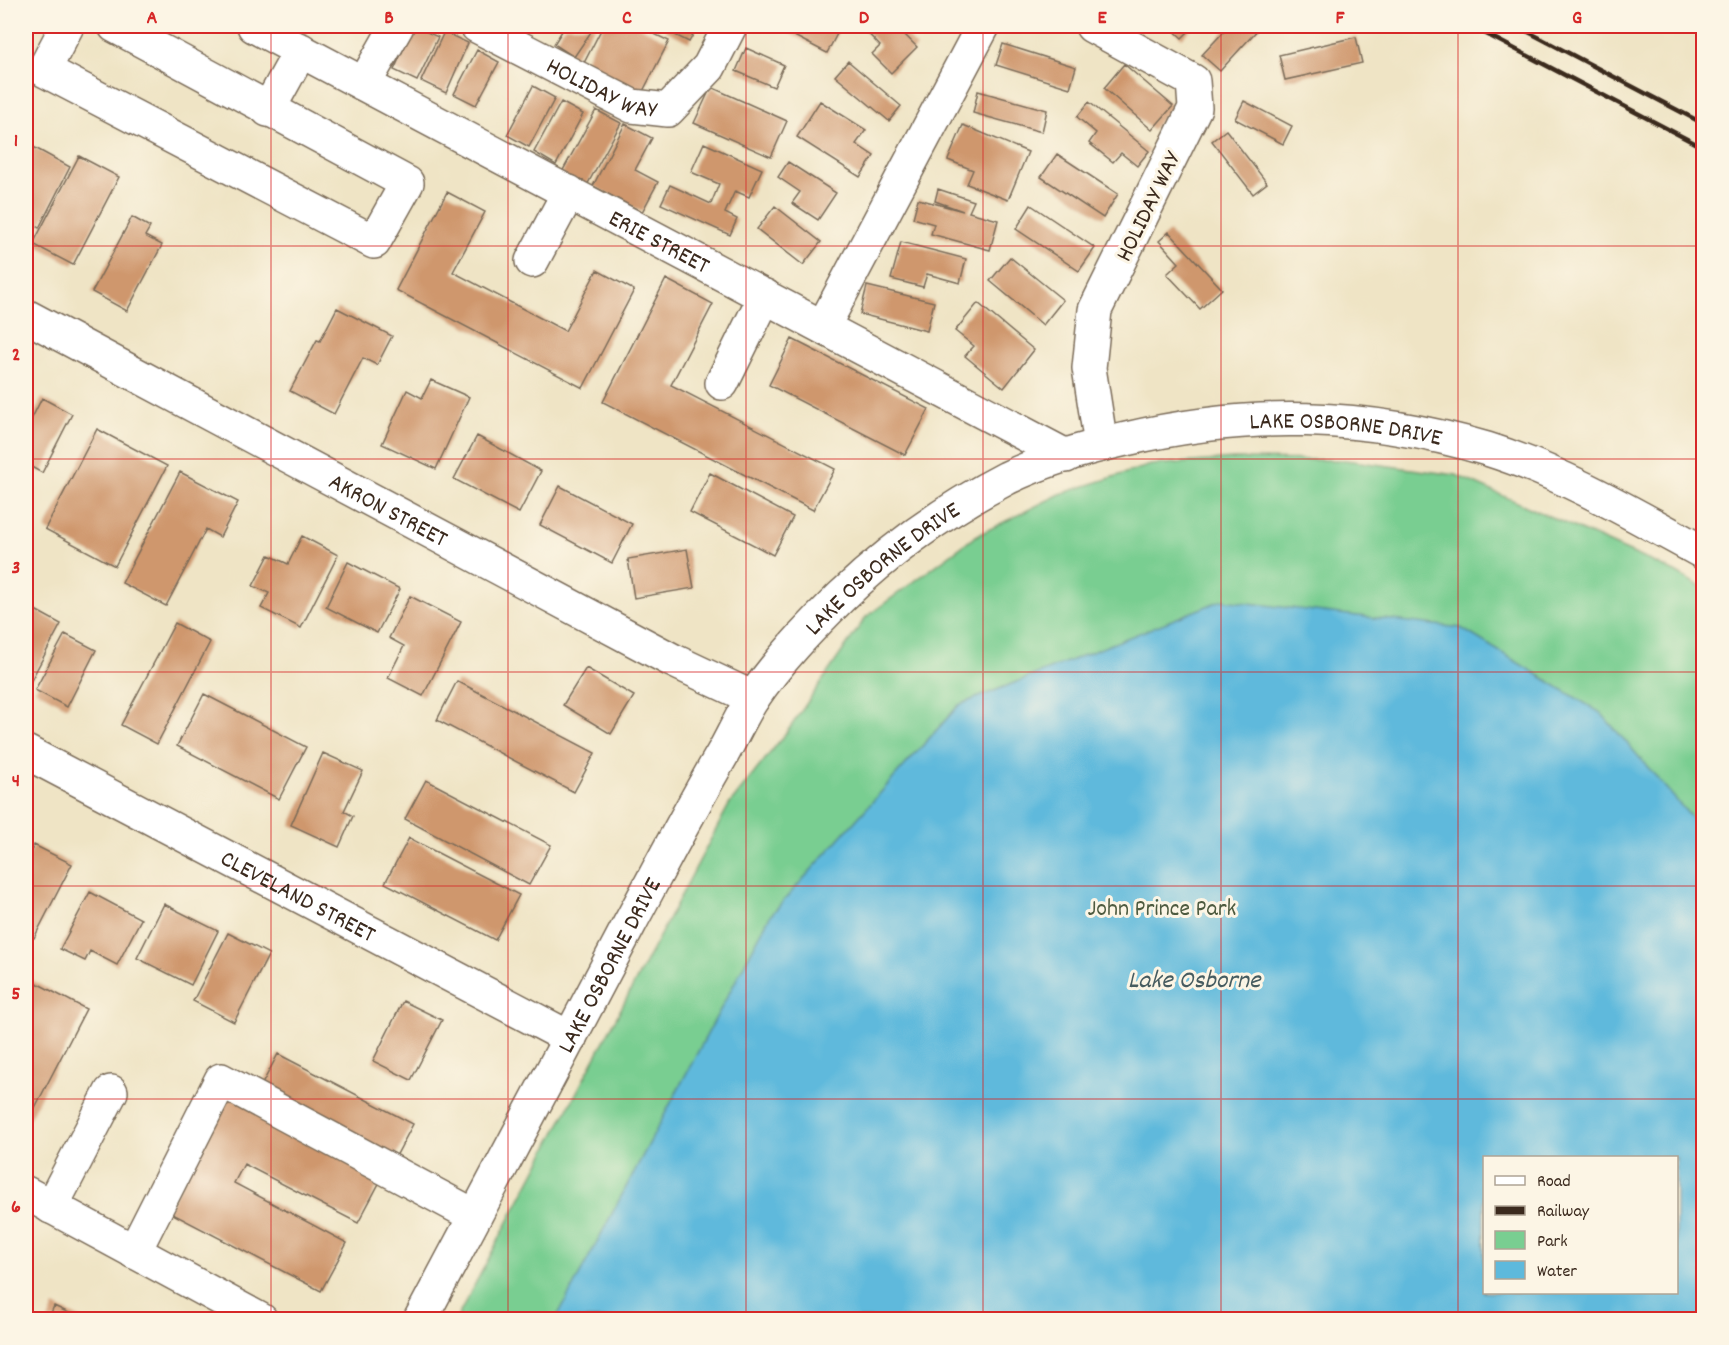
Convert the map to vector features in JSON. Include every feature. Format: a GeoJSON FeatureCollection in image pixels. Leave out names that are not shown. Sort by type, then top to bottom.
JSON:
{"type":"FeatureCollection","features":[{"type":"Feature","properties":{"kind":"street"},"geometry":{"type":"LineString","coordinates":[[67,26],[44,70],[374,242],[407,183],[115,26]]}},
{"type":"Feature","properties":{"kind":"street","name":"ERIE STREET"},"geometry":{"type":"LineString","coordinates":[[254,26],[1066,456]]}},
{"type":"Feature","properties":{"kind":"street"},"geometry":{"type":"LineString","coordinates":[[364,84],[397,26]]}},
{"type":"Feature","properties":{"kind":"street","name":"HOLIDAY WAY"},"geometry":{"type":"LineString","coordinates":[[477,26],[632,106],[668,110],[709,67],[730,26]]}},
{"type":"Feature","properties":{"kind":"street"},"geometry":{"type":"LineString","coordinates":[[823,327],[983,26]]}},
{"type":"Feature","properties":{"kind":"street","name":"HOLIDAY WAY"},"geometry":{"type":"LineString","coordinates":[[1092,26],[1193,81],[1195,108],[1095,310],[1089,368],[1101,445]]}},
{"type":"Feature","properties":{"kind":"street"},"geometry":{"type":"LineString","coordinates":[[268,110],[301,50]]}},
{"type":"Feature","properties":{"kind":"street"},"geometry":{"type":"LineString","coordinates":[[532,261],[569,192]]}},
{"type":"Feature","properties":{"kind":"street"},"geometry":{"type":"LineString","coordinates":[[722,383],[765,296]]}},
{"type":"Feature","properties":{"kind":"street","name":"AKRON STREET"},"geometry":{"type":"LineString","coordinates":[[26,316],[672,660],[753,698]]}},
{"type":"Feature","properties":{"kind":"street","name":"LAKE OSBORNE DRIVE"},"geometry":{"type":"LineString","coordinates":[[420,1320],[700,792],[753,698],[789,652],[870,570],[910,537],[1011,476],[1101,445],[1164,430],[1271,417],[1329,419],[1397,428],[1487,450],[1577,484],[1704,553]]}},
{"type":"Feature","properties":{"kind":"street","name":"CLEVELAND STREET"},"geometry":{"type":"LineString","coordinates":[[27,757],[570,1038]]}},
{"type":"Feature","properties":{"kind":"street"},"geometry":{"type":"LineString","coordinates":[[134,1252],[221,1080],[475,1216]]}},
{"type":"Feature","properties":{"kind":"street"},"geometry":{"type":"LineString","coordinates":[[111,1092],[38,1200],[261,1320]]}},
{"type":"Feature","properties":{"kind":"green space","name":"Lake Osborne"},"geometry":{"type":"Polygon","coordinates":[[[1233,459],[1345,460],[1456,475],[1675,572],[1703,588],[1703,1319],[456,1320],[729,805],[789,729],[866,617],[976,536],[1060,494],[1151,465],[1233,459]]]}},
{"type":"Feature","properties":{"kind":"water","name":"Lake Osborne"},"geometry":{"type":"Polygon","coordinates":[[[1222,600],[1461,628],[1601,713],[1703,831],[1703,1319],[556,1319],[770,916],[959,705],[1222,600]]]}},
{"type":"Feature","properties":{"kind":"building"},"geometry":{"type":"Polygon","coordinates":[[[414,26],[438,37],[417,81],[394,70],[414,26]]]}},
{"type":"Feature","properties":{"kind":"building"},"geometry":{"type":"Polygon","coordinates":[[[565,26],[595,26],[574,57],[554,44],[565,26]]]}},
{"type":"Feature","properties":{"kind":"building"},"geometry":{"type":"Polygon","coordinates":[[[603,26],[638,26],[669,41],[641,95],[584,63],[603,26]]]}},
{"type":"Feature","properties":{"kind":"building"},"geometry":{"type":"Polygon","coordinates":[[[667,26],[698,26],[689,42],[665,30],[667,26]]]}},
{"type":"Feature","properties":{"kind":"building"},"geometry":{"type":"Polygon","coordinates":[[[775,26],[836,26],[840,28],[827,53],[775,26]]]}},
{"type":"Feature","properties":{"kind":"building"},"geometry":{"type":"Polygon","coordinates":[[[861,26],[896,26],[917,47],[891,73],[872,54],[880,46],[861,26]]]}},
{"type":"Feature","properties":{"kind":"building"},"geometry":{"type":"Polygon","coordinates":[[[1169,26],[1194,26],[1182,38],[1169,26]]]}},
{"type":"Feature","properties":{"kind":"building"},"geometry":{"type":"Polygon","coordinates":[[[1229,26],[1261,26],[1220,71],[1202,55],[1229,26]]]}},
{"type":"Feature","properties":{"kind":"building"},"geometry":{"type":"Polygon","coordinates":[[[444,32],[468,43],[446,93],[421,81],[444,32]]]}},
{"type":"Feature","properties":{"kind":"building"},"geometry":{"type":"Polygon","coordinates":[[[1356,37],[1362,63],[1285,80],[1279,55],[1356,37]]]}},
{"type":"Feature","properties":{"kind":"building"},"geometry":{"type":"Polygon","coordinates":[[[1003,44],[1076,67],[1070,88],[996,65],[1003,44]]]}},
{"type":"Feature","properties":{"kind":"building"},"geometry":{"type":"Polygon","coordinates":[[[746,48],[784,65],[774,87],[736,71],[746,48]]]}},
{"type":"Feature","properties":{"kind":"building"},"geometry":{"type":"Polygon","coordinates":[[[477,50],[499,62],[476,105],[454,94],[477,50]]]}},
{"type":"Feature","properties":{"kind":"building"},"geometry":{"type":"Polygon","coordinates":[[[848,61],[901,106],[889,121],[835,76],[848,61]]]}},
{"type":"Feature","properties":{"kind":"building"},"geometry":{"type":"Polygon","coordinates":[[[1124,64],[1173,106],[1152,130],[1104,88],[1124,64]]]}},
{"type":"Feature","properties":{"kind":"building"},"geometry":{"type":"Polygon","coordinates":[[[533,86],[555,98],[529,147],[507,135],[533,86]]]}},
{"type":"Feature","properties":{"kind":"building"},"geometry":{"type":"Polygon","coordinates":[[[711,87],[787,121],[771,157],[694,123],[711,87]]]}},
{"type":"Feature","properties":{"kind":"building"},"geometry":{"type":"Polygon","coordinates":[[[978,91],[1047,110],[1042,132],[973,113],[978,91]]]}},
{"type":"Feature","properties":{"kind":"building"},"geometry":{"type":"Polygon","coordinates":[[[820,101],[866,130],[856,144],[874,156],[860,177],[797,137],[820,101]]]}},
{"type":"Feature","properties":{"kind":"building"},"geometry":{"type":"Polygon","coordinates":[[[1244,101],[1292,126],[1283,144],[1235,119],[1244,101]]]}},
{"type":"Feature","properties":{"kind":"building"},"geometry":{"type":"Polygon","coordinates":[[[561,102],[583,114],[556,165],[534,152],[561,102]]]}},
{"type":"Feature","properties":{"kind":"building"},"geometry":{"type":"Polygon","coordinates":[[[1089,102],[1149,151],[1137,166],[1121,153],[1113,162],[1089,143],[1096,133],[1077,117],[1089,102]]]}},
{"type":"Feature","properties":{"kind":"building"},"geometry":{"type":"Polygon","coordinates":[[[596,110],[621,123],[586,187],[561,174],[596,110]]]}},
{"type":"Feature","properties":{"kind":"building"},"geometry":{"type":"Polygon","coordinates":[[[625,124],[652,138],[635,170],[658,182],[642,212],[593,186],[625,124]]]}},
{"type":"Feature","properties":{"kind":"building"},"geometry":{"type":"Polygon","coordinates":[[[963,125],[1028,152],[1008,200],[967,184],[973,170],[948,160],[963,125]]]}},
{"type":"Feature","properties":{"kind":"building"},"geometry":{"type":"Polygon","coordinates":[[[1226,130],[1267,183],[1253,194],[1212,141],[1226,130]]]}},
{"type":"Feature","properties":{"kind":"building"},"geometry":{"type":"Polygon","coordinates":[[[26,143],[70,167],[39,228],[26,220],[26,143]]]}},
{"type":"Feature","properties":{"kind":"building"},"geometry":{"type":"Polygon","coordinates":[[[704,143],[762,169],[749,197],[735,191],[725,213],[737,219],[730,235],[661,204],[670,185],[711,204],[719,184],[691,172],[704,143]]]}},
{"type":"Feature","properties":{"kind":"building"},"geometry":{"type":"Polygon","coordinates":[[[1057,154],[1118,194],[1103,218],[1041,177],[1057,154]]]}},
{"type":"Feature","properties":{"kind":"building"},"geometry":{"type":"Polygon","coordinates":[[[79,156],[119,177],[73,265],[33,244],[79,156]]]}},
{"type":"Feature","properties":{"kind":"building"},"geometry":{"type":"Polygon","coordinates":[[[788,162],[836,193],[818,220],[792,203],[800,192],[778,177],[788,162]]]}},
{"type":"Feature","properties":{"kind":"building"},"geometry":{"type":"Polygon","coordinates":[[[938,189],[974,201],[969,212],[998,220],[990,250],[931,234],[934,224],[913,218],[918,199],[963,211],[935,201],[938,189]]]}},
{"type":"Feature","properties":{"kind":"building"},"geometry":{"type":"Polygon","coordinates":[[[447,192],[485,212],[453,272],[565,331],[597,270],[634,290],[583,388],[396,290],[447,192]]]}},
{"type":"Feature","properties":{"kind":"building"},"geometry":{"type":"Polygon","coordinates":[[[1031,205],[1095,248],[1079,271],[1016,229],[1031,205]]]}},
{"type":"Feature","properties":{"kind":"building"},"geometry":{"type":"Polygon","coordinates":[[[775,206],[821,242],[803,265],[757,229],[775,206]]]}},
{"type":"Feature","properties":{"kind":"building"},"geometry":{"type":"Polygon","coordinates":[[[132,217],[150,227],[145,236],[162,245],[127,311],[92,292],[132,217]]]}},
{"type":"Feature","properties":{"kind":"building"},"geometry":{"type":"Polygon","coordinates":[[[1169,232],[1222,289],[1200,309],[1167,274],[1179,263],[1159,241],[1169,232]]]}},
{"type":"Feature","properties":{"kind":"building"},"geometry":{"type":"Polygon","coordinates":[[[901,242],[966,259],[960,283],[927,274],[923,287],[891,279],[901,242]]]}},
{"type":"Feature","properties":{"kind":"building"},"geometry":{"type":"Polygon","coordinates":[[[1010,257],[1063,300],[1043,325],[990,281],[1010,257]]]}},
{"type":"Feature","properties":{"kind":"building"},"geometry":{"type":"Polygon","coordinates":[[[666,279],[713,304],[671,385],[835,469],[813,510],[603,402],[666,279]]]}},
{"type":"Feature","properties":{"kind":"building"},"geometry":{"type":"Polygon","coordinates":[[[867,286],[934,302],[927,331],[860,314],[867,286]]]}},
{"type":"Feature","properties":{"kind":"building"},"geometry":{"type":"Polygon","coordinates":[[[978,303],[1034,350],[1004,388],[965,356],[974,346],[955,331],[978,303]]]}},
{"type":"Feature","properties":{"kind":"building"},"geometry":{"type":"Polygon","coordinates":[[[337,308],[392,336],[377,365],[363,358],[334,414],[290,391],[337,308]]]}},
{"type":"Feature","properties":{"kind":"building"},"geometry":{"type":"Polygon","coordinates":[[[792,339],[929,409],[905,455],[769,385],[792,339]]]}},
{"type":"Feature","properties":{"kind":"building"},"geometry":{"type":"Polygon","coordinates":[[[431,380],[469,397],[436,469],[382,444],[407,390],[422,398],[431,380]]]}},
{"type":"Feature","properties":{"kind":"building"},"geometry":{"type":"Polygon","coordinates":[[[42,398],[72,414],[42,473],[26,464],[26,430],[42,398]]]}},
{"type":"Feature","properties":{"kind":"building"},"geometry":{"type":"Polygon","coordinates":[[[97,429],[167,466],[115,566],[45,529],[97,429]]]}},
{"type":"Feature","properties":{"kind":"building"},"geometry":{"type":"Polygon","coordinates":[[[477,436],[541,471],[519,513],[454,479],[477,436]]]}},
{"type":"Feature","properties":{"kind":"building"},"geometry":{"type":"Polygon","coordinates":[[[180,472],[238,502],[220,537],[206,529],[166,606],[122,583],[180,472]]]}},
{"type":"Feature","properties":{"kind":"building"},"geometry":{"type":"Polygon","coordinates":[[[710,473],[793,517],[773,555],[690,512],[710,473]]]}},
{"type":"Feature","properties":{"kind":"building"},"geometry":{"type":"Polygon","coordinates":[[[560,486],[632,524],[612,563],[540,525],[560,486]]]}},
{"type":"Feature","properties":{"kind":"building"},"geometry":{"type":"Polygon","coordinates":[[[302,536],[338,555],[301,628],[261,608],[269,593],[253,586],[269,555],[288,564],[302,536]]]}},
{"type":"Feature","properties":{"kind":"building"},"geometry":{"type":"Polygon","coordinates":[[[687,549],[694,588],[634,598],[628,559],[687,549]]]}},
{"type":"Feature","properties":{"kind":"building"},"geometry":{"type":"Polygon","coordinates":[[[348,562],[400,589],[377,633],[326,607],[348,562]]]}},
{"type":"Feature","properties":{"kind":"building"},"geometry":{"type":"Polygon","coordinates":[[[410,596],[461,622],[423,696],[388,678],[404,646],[389,638],[410,596]]]}},
{"type":"Feature","properties":{"kind":"building"},"geometry":{"type":"Polygon","coordinates":[[[26,605],[61,624],[28,686],[26,685],[26,605]]]}},
{"type":"Feature","properties":{"kind":"building"},"geometry":{"type":"Polygon","coordinates":[[[175,623],[210,642],[157,744],[121,725],[175,623]]]}},
{"type":"Feature","properties":{"kind":"building"},"geometry":{"type":"Polygon","coordinates":[[[65,634],[96,650],[67,707],[35,690],[65,634]]]}},
{"type":"Feature","properties":{"kind":"building"},"geometry":{"type":"Polygon","coordinates":[[[586,668],[634,696],[611,734],[563,705],[586,668]]]}},
{"type":"Feature","properties":{"kind":"building"},"geometry":{"type":"Polygon","coordinates":[[[457,681],[595,753],[574,792],[437,720],[457,681]]]}},
{"type":"Feature","properties":{"kind":"building"},"geometry":{"type":"Polygon","coordinates":[[[204,694],[306,747],[279,799],[177,746],[204,694]]]}},
{"type":"Feature","properties":{"kind":"building"},"geometry":{"type":"Polygon","coordinates":[[[323,753],[363,771],[344,811],[353,816],[339,847],[291,825],[323,753]]]}},
{"type":"Feature","properties":{"kind":"building"},"geometry":{"type":"Polygon","coordinates":[[[426,780],[551,845],[529,885],[405,819],[426,780]]]}},
{"type":"Feature","properties":{"kind":"building"},"geometry":{"type":"Polygon","coordinates":[[[409,838],[519,895],[495,940],[385,883],[409,838]]]}},
{"type":"Feature","properties":{"kind":"building"},"geometry":{"type":"Polygon","coordinates":[[[34,845],[72,864],[34,938],[26,934],[26,861],[34,845]]]}},
{"type":"Feature","properties":{"kind":"building"},"geometry":{"type":"Polygon","coordinates":[[[90,892],[141,919],[117,965],[90,951],[85,961],[60,949],[90,892]]]}},
{"type":"Feature","properties":{"kind":"building"},"geometry":{"type":"Polygon","coordinates":[[[164,904],[218,931],[191,985],[137,958],[164,904]]]}},
{"type":"Feature","properties":{"kind":"building"},"geometry":{"type":"Polygon","coordinates":[[[228,933],[269,954],[234,1022],[193,1001],[228,933]]]}},
{"type":"Feature","properties":{"kind":"building"},"geometry":{"type":"Polygon","coordinates":[[[29,979],[86,1009],[26,1125],[26,986],[29,979]]]}},
{"type":"Feature","properties":{"kind":"building"},"geometry":{"type":"Polygon","coordinates":[[[403,1001],[442,1020],[411,1080],[373,1061],[403,1001]]]}},
{"type":"Feature","properties":{"kind":"building"},"geometry":{"type":"Polygon","coordinates":[[[278,1054],[413,1124],[394,1160],[259,1090],[278,1054]]]}},
{"type":"Feature","properties":{"kind":"building"},"geometry":{"type":"Polygon","coordinates":[[[228,1093],[384,1174],[358,1223],[244,1164],[234,1183],[347,1243],[321,1291],[167,1211],[228,1093]]]}},
{"type":"Feature","properties":{"kind":"building"},"geometry":{"type":"Polygon","coordinates":[[[54,1306],[84,1320],[48,1320],[54,1306]]]}},
{"type":"Feature","properties":{"kind":"railway"},"geometry":{"type":"LineString","coordinates":[[1471,26],[1704,148]]}},
{"type":"Feature","properties":{"kind":"railway"},"geometry":{"type":"LineString","coordinates":[[1517,26],[1704,124]]}},
{"type":"Feature","properties":{"kind":"park label","name":"John Prince Park"},"geometry":{"type":"Point","coordinates":[1162,907]}}]}
